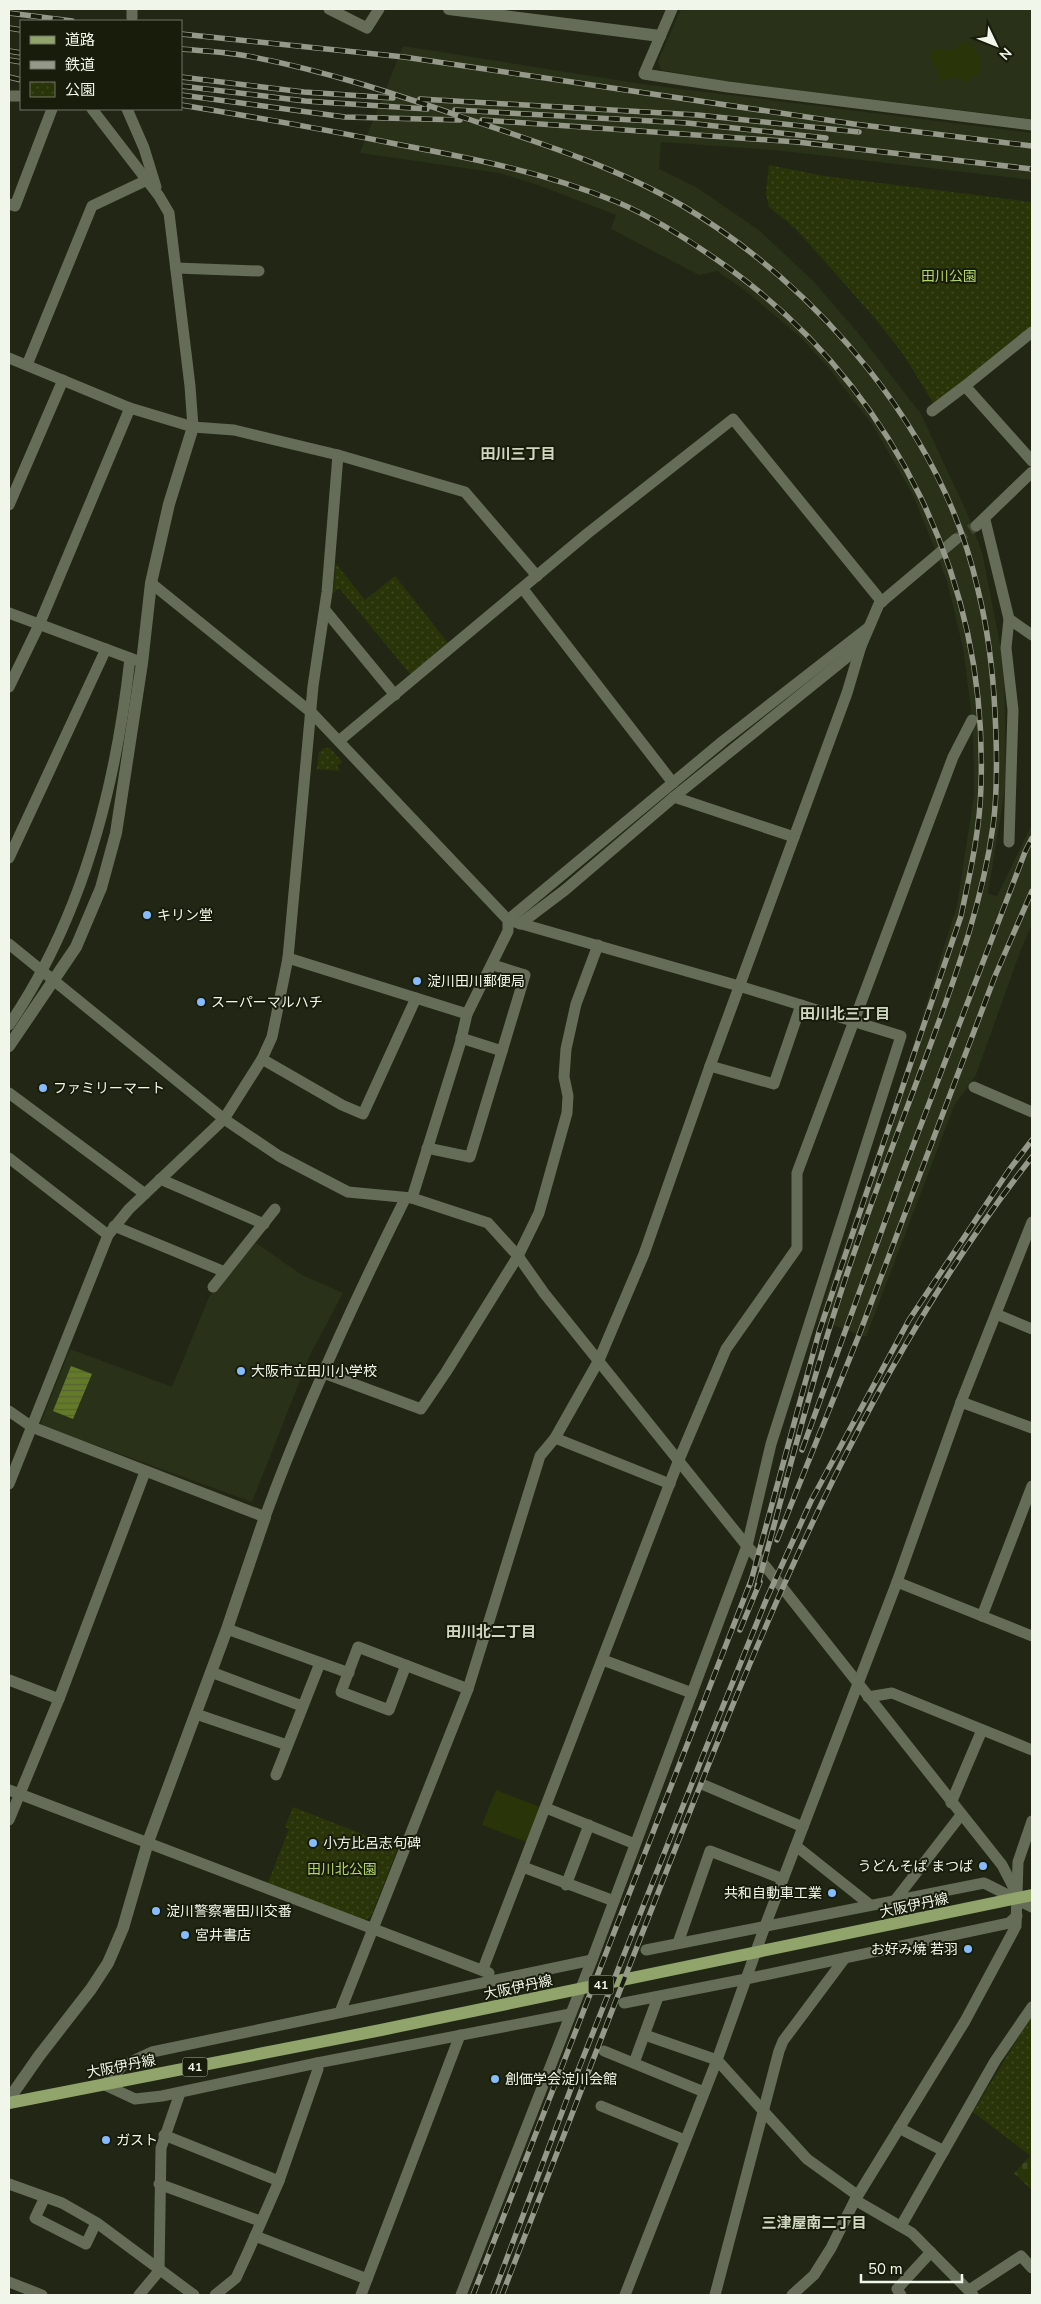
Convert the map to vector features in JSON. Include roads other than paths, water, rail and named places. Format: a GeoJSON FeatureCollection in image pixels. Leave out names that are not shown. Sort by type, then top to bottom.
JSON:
{"type":"FeatureCollection","features":[{"type":"Feature","properties":{"kind":"main road","name":"大阪伊丹線"},"geometry":{"type":"LineString","coordinates":[[9,2101],[104,2085],[381,2030],[1032,1895]]}},
{"type":"Feature","properties":{"kind":"street"},"geometry":{"type":"LineString","coordinates":[[329,9],[367,28],[379,9]]}},
{"type":"Feature","properties":{"kind":"street"},"geometry":{"type":"LineString","coordinates":[[449,9],[660,36]]}},
{"type":"Feature","properties":{"kind":"street"},"geometry":{"type":"LineString","coordinates":[[672,9],[644,74],[728,87],[1032,125]]}},
{"type":"Feature","properties":{"kind":"street"},"geometry":{"type":"LineString","coordinates":[[9,204],[15,206],[52,110]]}},
{"type":"Feature","properties":{"kind":"street"},"geometry":{"type":"LineString","coordinates":[[9,1025],[44,971],[68,920],[101,820],[169,504],[192,427],[190,386],[169,213],[159,196],[93,110]]}},
{"type":"Feature","properties":{"kind":"street"},"geometry":{"type":"LineString","coordinates":[[127,110],[144,148],[159,196]]}},
{"type":"Feature","properties":{"kind":"street"},"geometry":{"type":"LineString","coordinates":[[27,365],[92,206],[147,180]]}},
{"type":"Feature","properties":{"kind":"street"},"geometry":{"type":"LineString","coordinates":[[176,268],[259,271]]}},
{"type":"Feature","properties":{"kind":"street"},"geometry":{"type":"LineString","coordinates":[[932,411],[1032,332]]}},
{"type":"Feature","properties":{"kind":"street"},"geometry":{"type":"LineString","coordinates":[[9,358],[130,408],[192,427],[234,430],[338,455],[465,492],[537,576]]}},
{"type":"Feature","properties":{"kind":"street"},"geometry":{"type":"LineString","coordinates":[[9,505],[51,402],[63,380]]}},
{"type":"Feature","properties":{"kind":"street"},"geometry":{"type":"LineString","coordinates":[[965,386],[1032,461]]}},
{"type":"Feature","properties":{"kind":"street"},"geometry":{"type":"LineString","coordinates":[[9,687],[39,625],[130,408]]}},
{"type":"Feature","properties":{"kind":"street"},"geometry":{"type":"LineString","coordinates":[[340,740],[469,630],[733,419],[882,602]]}},
{"type":"Feature","properties":{"kind":"street"},"geometry":{"type":"LineString","coordinates":[[9,1484],[111,1231],[160,1179],[224,1119],[262,1059],[272,1037],[288,958],[314,686],[325,610],[338,455]]}},
{"type":"Feature","properties":{"kind":"street"},"geometry":{"type":"LineString","coordinates":[[1009,842],[1013,710],[1006,648],[1009,619],[980,523],[1032,472]]}},
{"type":"Feature","properties":{"kind":"street"},"geometry":{"type":"LineString","coordinates":[[340,2012],[468,1689],[540,1456],[555,1438],[599,1360],[644,1254],[861,646],[879,604],[956,539]]}},
{"type":"Feature","properties":{"kind":"street"},"geometry":{"type":"LineString","coordinates":[[151,583],[312,713],[340,740],[508,920],[739,986],[901,1036],[771,1444],[747,1546],[592,1960],[461,2295]]}},
{"type":"Feature","properties":{"kind":"street"},"geometry":{"type":"LineString","coordinates":[[523,588],[673,783]]}},
{"type":"Feature","properties":{"kind":"street"},"geometry":{"type":"LineString","coordinates":[[325,610],[395,695]]}},
{"type":"Feature","properties":{"kind":"street"},"geometry":{"type":"LineString","coordinates":[[9,613],[136,660]]}},
{"type":"Feature","properties":{"kind":"street"},"geometry":{"type":"LineString","coordinates":[[1009,619],[1032,635]]}},
{"type":"Feature","properties":{"kind":"street"},"geometry":{"type":"LineString","coordinates":[[508,920],[723,740],[870,626]]}},
{"type":"Feature","properties":{"kind":"street"},"geometry":{"type":"LineString","coordinates":[[520,924],[565,890],[674,797],[861,646]]}},
{"type":"Feature","properties":{"kind":"street"},"geometry":{"type":"LineString","coordinates":[[9,858],[106,650]]}},
{"type":"Feature","properties":{"kind":"street"},"geometry":{"type":"LineString","coordinates":[[9,1046],[56,980],[76,947],[101,888],[116,833],[136,660]]}},
{"type":"Feature","properties":{"kind":"street"},"geometry":{"type":"LineString","coordinates":[[483,1969],[678,1462],[726,1349],[797,1248],[797,1173],[952,757],[972,720]]}},
{"type":"Feature","properties":{"kind":"street"},"geometry":{"type":"LineString","coordinates":[[674,797],[794,837]]}},
{"type":"Feature","properties":{"kind":"street"},"geometry":{"type":"LineString","coordinates":[[9,2101],[39,2056],[91,1989],[108,1963],[122,1928],[148,1842],[227,1629],[265,1517],[321,1372],[359,1290],[409,1199],[427,1148],[467,1014],[493,965],[508,931],[508,920]]}},
{"type":"Feature","properties":{"kind":"street"},"geometry":{"type":"LineString","coordinates":[[9,944],[56,980],[224,1119],[279,1156],[348,1192],[409,1199],[488,1223],[518,1256],[544,1293],[678,1462],[747,1546],[766,1566],[951,1804],[1002,1865],[1019,1898]]}},
{"type":"Feature","properties":{"kind":"street"},"geometry":{"type":"LineString","coordinates":[[321,1372],[421,1409],[446,1372],[518,1256],[540,1213],[566,1120],[568,1096],[564,1077],[566,1048],[576,1004],[598,945]]}},
{"type":"Feature","properties":{"kind":"street"},"geometry":{"type":"LineString","coordinates":[[288,958],[467,1014]]}},
{"type":"Feature","properties":{"kind":"street"},"geometry":{"type":"LineString","coordinates":[[427,1148],[470,1157],[525,975],[493,965]]}},
{"type":"Feature","properties":{"kind":"street"},"geometry":{"type":"LineString","coordinates":[[262,1059],[342,1105],[362,1114],[416,998]]}},
{"type":"Feature","properties":{"kind":"street"},"geometry":{"type":"LineString","coordinates":[[710,1066],[774,1084],[801,1005]]}},
{"type":"Feature","properties":{"kind":"street"},"geometry":{"type":"LineString","coordinates":[[461,1038],[502,1051]]}},
{"type":"Feature","properties":{"kind":"street"},"geometry":{"type":"LineString","coordinates":[[974,1087],[1032,1112]]}},
{"type":"Feature","properties":{"kind":"street"},"geometry":{"type":"LineString","coordinates":[[9,1094],[145,1194]]}},
{"type":"Feature","properties":{"kind":"street"},"geometry":{"type":"LineString","coordinates":[[9,1158],[111,1231],[225,1272]]}},
{"type":"Feature","properties":{"kind":"street"},"geometry":{"type":"LineString","coordinates":[[160,1179],[264,1224]]}},
{"type":"Feature","properties":{"kind":"street"},"geometry":{"type":"LineString","coordinates":[[213,1287],[276,1209]]}},
{"type":"Feature","properties":{"kind":"street"},"geometry":{"type":"LineString","coordinates":[[625,2295],[717,2060],[765,1926],[897,1582],[961,1402],[1032,1222]]}},
{"type":"Feature","properties":{"kind":"street"},"geometry":{"type":"LineString","coordinates":[[996,1314],[1032,1328]]}},
{"type":"Feature","properties":{"kind":"street"},"geometry":{"type":"LineString","coordinates":[[961,1402],[1032,1428]]}},
{"type":"Feature","properties":{"kind":"street"},"geometry":{"type":"LineString","coordinates":[[9,1412],[32,1428],[265,1517]]}},
{"type":"Feature","properties":{"kind":"street"},"geometry":{"type":"LineString","coordinates":[[555,1438],[670,1484]]}},
{"type":"Feature","properties":{"kind":"street"},"geometry":{"type":"LineString","coordinates":[[9,1820],[14,1792],[59,1699],[145,1472]]}},
{"type":"Feature","properties":{"kind":"street"},"geometry":{"type":"LineString","coordinates":[[982,1616],[1032,1486]]}},
{"type":"Feature","properties":{"kind":"street"},"geometry":{"type":"LineString","coordinates":[[897,1582],[1032,1636]]}},
{"type":"Feature","properties":{"kind":"street"},"geometry":{"type":"LineString","coordinates":[[227,1629],[348,1673]]}},
{"type":"Feature","properties":{"kind":"street"},"geometry":{"type":"LineString","coordinates":[[406,1665],[389,1710],[341,1692],[358,1647],[406,1665],[468,1689]]}},
{"type":"Feature","properties":{"kind":"street"},"geometry":{"type":"LineString","coordinates":[[603,1660],[692,1693]]}},
{"type":"Feature","properties":{"kind":"street"},"geometry":{"type":"LineString","coordinates":[[276,1775],[320,1663]]}},
{"type":"Feature","properties":{"kind":"street"},"geometry":{"type":"LineString","coordinates":[[211,1672],[302,1706]]}},
{"type":"Feature","properties":{"kind":"street"},"geometry":{"type":"LineString","coordinates":[[9,1680],[59,1699]]}},
{"type":"Feature","properties":{"kind":"street"},"geometry":{"type":"LineString","coordinates":[[868,1697],[892,1693],[1032,1750]]}},
{"type":"Feature","properties":{"kind":"street"},"geometry":{"type":"LineString","coordinates":[[196,1714],[287,1745]]}},
{"type":"Feature","properties":{"kind":"street"},"geometry":{"type":"LineString","coordinates":[[951,1804],[982,1730]]}},
{"type":"Feature","properties":{"kind":"street"},"geometry":{"type":"LineString","coordinates":[[704,1786],[803,1827]]}},
{"type":"Feature","properties":{"kind":"street"},"geometry":{"type":"LineString","coordinates":[[14,1792],[148,1842],[164,1851],[483,1969],[498,1980]]}},
{"type":"Feature","properties":{"kind":"street"},"geometry":{"type":"LineString","coordinates":[[546,1808],[636,1844]]}},
{"type":"Feature","properties":{"kind":"street"},"geometry":{"type":"LineString","coordinates":[[896,1900],[961,1815]]}},
{"type":"Feature","properties":{"kind":"street"},"geometry":{"type":"LineString","coordinates":[[792,2295],[814,2275],[831,2248],[856,2198],[965,2021],[1016,1926],[1019,1898],[1018,1862],[1032,1821]]}},
{"type":"Feature","properties":{"kind":"street"},"geometry":{"type":"LineString","coordinates":[[566,1885],[589,1825]]}},
{"type":"Feature","properties":{"kind":"street"},"geometry":{"type":"LineString","coordinates":[[796,1846],[869,1904]]}},
{"type":"Feature","properties":{"kind":"street"},"geometry":{"type":"LineString","coordinates":[[678,1943],[710,1851],[783,1879]]}},
{"type":"Feature","properties":{"kind":"street"},"geometry":{"type":"LineString","coordinates":[[523,1868],[614,1901]]}},
{"type":"Feature","properties":{"kind":"street"},"geometry":{"type":"LineString","coordinates":[[646,1950],[869,1904],[984,1883],[1019,1898],[1032,1907]]}},
{"type":"Feature","properties":{"kind":"street"},"geometry":{"type":"LineString","coordinates":[[624,2003],[1009,1923],[1017,1916]]}},
{"type":"Feature","properties":{"kind":"street"},"geometry":{"type":"LineString","coordinates":[[715,2295],[783,2041],[845,1958]]}},
{"type":"Feature","properties":{"kind":"street"},"geometry":{"type":"LineString","coordinates":[[570,2014],[317,2063],[180,2093],[135,2100],[104,2085],[122,2066],[152,2052],[592,1960]]}},
{"type":"Feature","properties":{"kind":"street"},"geometry":{"type":"LineString","coordinates":[[634,2063],[658,1997]]}},
{"type":"Feature","properties":{"kind":"street"},"geometry":{"type":"LineString","coordinates":[[901,2226],[995,2061],[1032,2008]]}},
{"type":"Feature","properties":{"kind":"street"},"geometry":{"type":"LineString","coordinates":[[361,2295],[460,2035]]}},
{"type":"Feature","properties":{"kind":"street"},"geometry":{"type":"LineString","coordinates":[[645,2035],[717,2060],[807,2159],[856,2198],[912,2233],[971,2293],[1021,2256],[1032,2268]]}},
{"type":"Feature","properties":{"kind":"street"},"geometry":{"type":"LineString","coordinates":[[604,2051],[704,2092]]}},
{"type":"Feature","properties":{"kind":"street"},"geometry":{"type":"LineString","coordinates":[[215,2295],[236,2278],[255,2236],[279,2181],[318,2069],[317,2063]]}},
{"type":"Feature","properties":{"kind":"street"},"geometry":{"type":"LineString","coordinates":[[138,2295],[158,2271],[161,2148],[180,2093]]}},
{"type":"Feature","properties":{"kind":"street"},"geometry":{"type":"LineString","coordinates":[[601,2106],[685,2140]]}},
{"type":"Feature","properties":{"kind":"street"},"geometry":{"type":"LineString","coordinates":[[899,2128],[944,2151]]}},
{"type":"Feature","properties":{"kind":"street"},"geometry":{"type":"LineString","coordinates":[[164,2136],[279,2181]]}},
{"type":"Feature","properties":{"kind":"street"},"geometry":{"type":"LineString","coordinates":[[9,2184],[62,2203],[96,2223],[158,2271],[194,2295]]}},
{"type":"Feature","properties":{"kind":"street"},"geometry":{"type":"LineString","coordinates":[[159,2184],[260,2221]]}},
{"type":"Feature","properties":{"kind":"street"},"geometry":{"type":"LineString","coordinates":[[45,2197],[35,2218],[86,2244],[96,2223]]}},
{"type":"Feature","properties":{"kind":"street"},"geometry":{"type":"LineString","coordinates":[[255,2236],[367,2279]]}},
{"type":"Feature","properties":{"kind":"street"},"geometry":{"type":"LineString","coordinates":[[901,2295],[897,2288],[931,2252]]}},
{"type":"Feature","properties":{"kind":"street"},"geometry":{"type":"LineString","coordinates":[[9,2282],[42,2295]]}},
{"type":"Feature","properties":{"kind":"tunnel"},"geometry":{"type":"LineString","coordinates":[[956,539],[976,526]]}},
{"type":"Feature","properties":{"kind":"railway"},"geometry":{"type":"LineString","coordinates":[[9,13],[64,20]]}},
{"type":"Feature","properties":{"kind":"railway"},"geometry":{"type":"LineString","coordinates":[[9,28],[20,30]]}},
{"type":"Feature","properties":{"kind":"railway"},"geometry":{"type":"LineString","coordinates":[[182,34],[404,57],[854,124],[1032,146]]}},
{"type":"Feature","properties":{"kind":"railway"},"geometry":{"type":"LineString","coordinates":[[182,49],[253,57],[306,69],[385,91],[575,156],[630,179],[683,206],[733,239],[782,278],[827,321],[868,369],[905,420],[936,475],[961,531],[982,605],[993,682],[996,784],[995,812],[989,853],[977,906],[961,958],[861,1232],[828,1334],[757,1587]]}},
{"type":"Feature","properties":{"kind":"railway"},"geometry":{"type":"LineString","coordinates":[[9,51],[20,53]]}},
{"type":"Feature","properties":{"kind":"railway"},"geometry":{"type":"LineString","coordinates":[[9,60],[20,62]]}},
{"type":"Feature","properties":{"kind":"railway"},"geometry":{"type":"LineString","coordinates":[[9,77],[20,80]]}},
{"type":"Feature","properties":{"kind":"railway"},"geometry":{"type":"LineString","coordinates":[[182,77],[304,92],[393,98]]}},
{"type":"Feature","properties":{"kind":"railway"},"geometry":{"type":"LineString","coordinates":[[182,86],[305,101],[427,109]]}},
{"type":"Feature","properties":{"kind":"railway"},"geometry":{"type":"LineString","coordinates":[[182,95],[345,117],[460,120]]}},
{"type":"Feature","properties":{"kind":"railway"},"geometry":{"type":"LineString","coordinates":[[420,99],[698,115],[859,132]]}},
{"type":"Feature","properties":{"kind":"railway"},"geometry":{"type":"LineString","coordinates":[[182,105],[346,134],[511,168],[564,183],[617,202],[675,232],[730,269],[788,318],[840,372],[884,432],[920,496],[948,564],[968,636],[979,710],[981,786],[977,835],[971,868],[961,916],[819,1332],[750,1585]]}},
{"type":"Feature","properties":{"kind":"railway"},"geometry":{"type":"LineString","coordinates":[[455,110],[687,123],[826,138]]}},
{"type":"Feature","properties":{"kind":"railway"},"geometry":{"type":"LineString","coordinates":[[482,120],[797,142],[1032,169]]}},
{"type":"Feature","properties":{"kind":"railway"},"geometry":{"type":"LineString","coordinates":[[802,1450],[903,1172],[1032,838]]}},
{"type":"Feature","properties":{"kind":"railway"},"geometry":{"type":"LineString","coordinates":[[777,1540],[859,1335],[995,976],[1032,891]]}},
{"type":"Feature","properties":{"kind":"railway"},"geometry":{"type":"LineString","coordinates":[[493,2295],[573,2083],[706,1748],[767,1598],[811,1501],[909,1320],[1009,1170],[1032,1140]]}},
{"type":"Feature","properties":{"kind":"railway"},"geometry":{"type":"LineString","coordinates":[[502,2295],[718,1741],[793,1566],[833,1480],[877,1396],[924,1314],[975,1234],[1032,1157]]}},
{"type":"Feature","properties":{"kind":"railway"},"geometry":{"type":"LineString","coordinates":[[473,2295],[752,1578]]}},
{"type":"Feature","properties":{"kind":"railway"},"geometry":{"type":"LineString","coordinates":[[740,1630],[760,1582]]}},
{"type":"Feature","properties":{"kind":"place","name":"キリン堂"},"geometry":{"type":"Point","coordinates":[147,915]}},
{"type":"Feature","properties":{"kind":"place","name":"淀川田川郵便局"},"geometry":{"type":"Point","coordinates":[417,981]}},
{"type":"Feature","properties":{"kind":"place","name":"スーパーマルハチ"},"geometry":{"type":"Point","coordinates":[201,1002]}},
{"type":"Feature","properties":{"kind":"place","name":"ファミリーマート"},"geometry":{"type":"Point","coordinates":[43,1088]}},
{"type":"Feature","properties":{"kind":"place","name":"大阪市立田川小学校"},"geometry":{"type":"Point","coordinates":[241,1371]}},
{"type":"Feature","properties":{"kind":"place","name":"小方比呂志句碑"},"geometry":{"type":"Point","coordinates":[313,1843]}},
{"type":"Feature","properties":{"kind":"place","name":"うどんそば まつば"},"geometry":{"type":"Point","coordinates":[983,1866]}},
{"type":"Feature","properties":{"kind":"place","name":"共和自動車工業"},"geometry":{"type":"Point","coordinates":[832,1893]}},
{"type":"Feature","properties":{"kind":"place","name":"淀川警察署田川交番"},"geometry":{"type":"Point","coordinates":[156,1911]}},
{"type":"Feature","properties":{"kind":"place","name":"宮井書店"},"geometry":{"type":"Point","coordinates":[185,1935]}},
{"type":"Feature","properties":{"kind":"place","name":"お好み焼 若羽"},"geometry":{"type":"Point","coordinates":[968,1949]}},
{"type":"Feature","properties":{"kind":"place","name":"創価学会淀川会館"},"geometry":{"type":"Point","coordinates":[495,2079]}},
{"type":"Feature","properties":{"kind":"place","name":"ガスト"},"geometry":{"type":"Point","coordinates":[106,2140]}},
{"type":"Feature","properties":{"kind":"district","name":"田川三丁目"},"geometry":{"type":"Point","coordinates":[518,454]}},
{"type":"Feature","properties":{"kind":"district","name":"田川北三丁目"},"geometry":{"type":"Point","coordinates":[845,1014]}},
{"type":"Feature","properties":{"kind":"district","name":"田川北二丁目"},"geometry":{"type":"Point","coordinates":[491,1632]}},
{"type":"Feature","properties":{"kind":"district","name":"三津屋南二丁目"},"geometry":{"type":"Point","coordinates":[814,2223]}},
{"type":"Feature","properties":{"kind":"park label","name":"田川公園"},"geometry":{"type":"Point","coordinates":[949,276]}},
{"type":"Feature","properties":{"kind":"park label","name":"田川北公園"},"geometry":{"type":"Point","coordinates":[342,1869]}}]}
